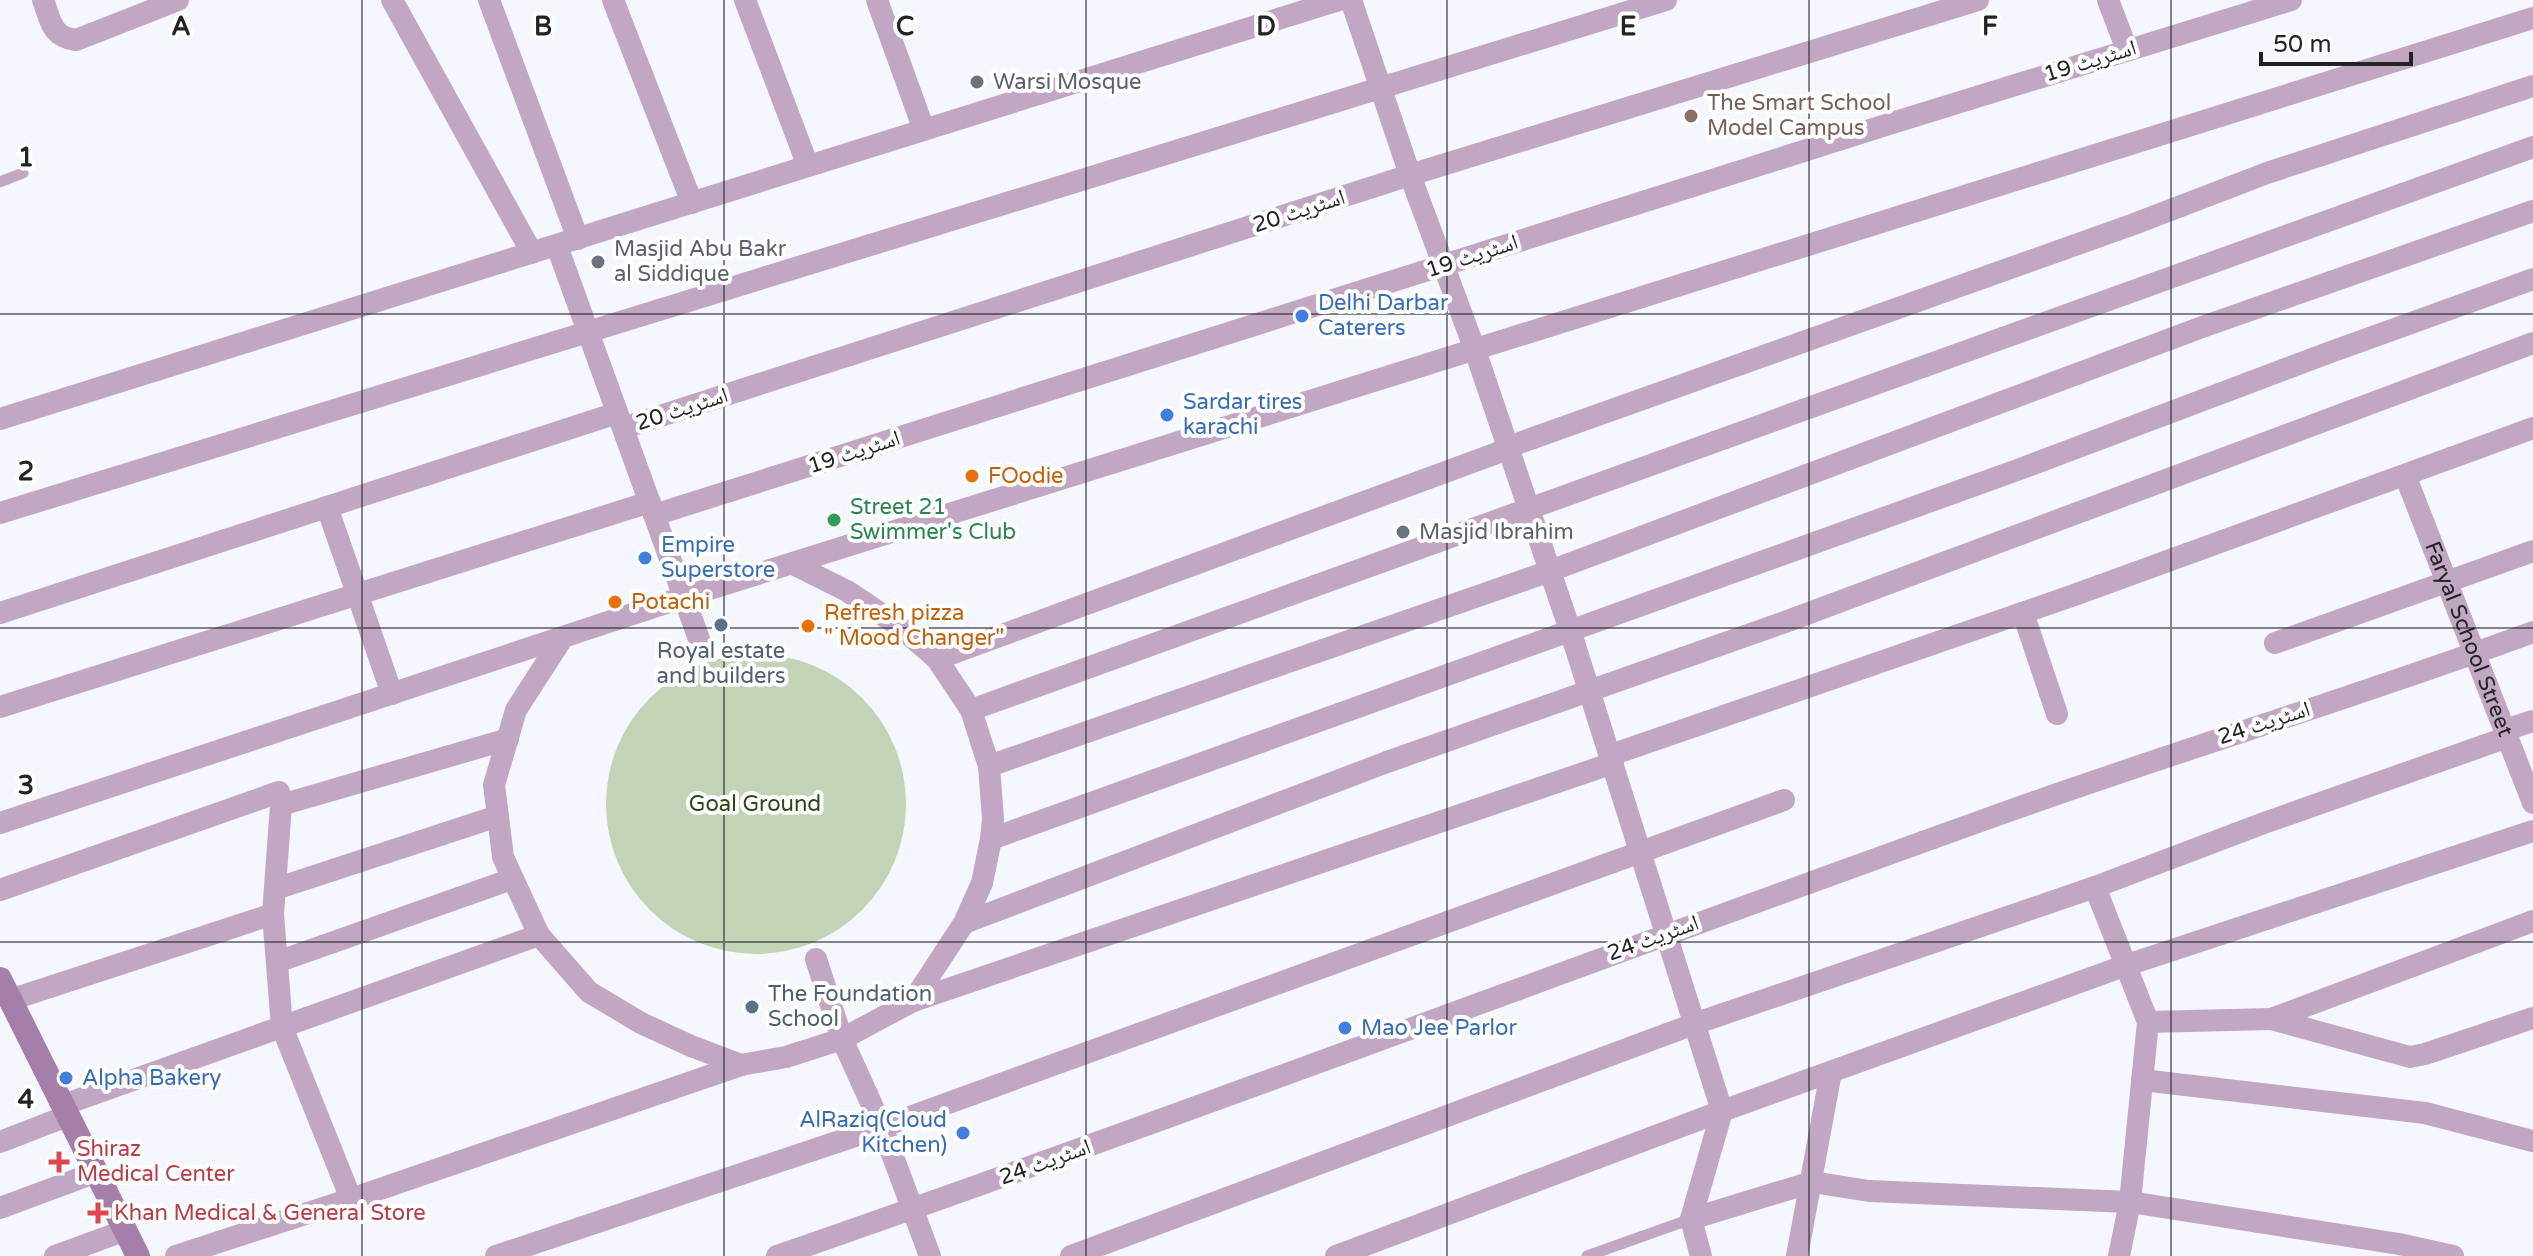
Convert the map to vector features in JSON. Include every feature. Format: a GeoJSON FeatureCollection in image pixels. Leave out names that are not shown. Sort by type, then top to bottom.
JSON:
{"type":"FeatureCollection","features":[{"type":"Feature","properties":{"kind":"main road"},"geometry":{"type":"LineString","coordinates":[[7,1002],[138,1256]]}},
{"type":"Feature","properties":{"kind":"street"},"geometry":{"type":"LineString","coordinates":[[43,0],[54,31],[64,39],[76,40],[178,0]]}},
{"type":"Feature","properties":{"kind":"street"},"geometry":{"type":"LineString","coordinates":[[392,0],[532,253]]}},
{"type":"Feature","properties":{"kind":"street"},"geometry":{"type":"LineString","coordinates":[[489,0],[567,242],[588,331],[703,650]]}},
{"type":"Feature","properties":{"kind":"street"},"geometry":{"type":"LineString","coordinates":[[613,0],[692,203]]}},
{"type":"Feature","properties":{"kind":"street"},"geometry":{"type":"LineString","coordinates":[[745,0],[808,166]]}},
{"type":"Feature","properties":{"kind":"street"},"geometry":{"type":"LineString","coordinates":[[877,0],[924,130]]}},
{"type":"Feature","properties":{"kind":"street"},"geometry":{"type":"LineString","coordinates":[[0,419],[1339,0]]}},
{"type":"Feature","properties":{"kind":"street"},"geometry":{"type":"LineString","coordinates":[[1351,0],[1570,630],[1722,1111],[1691,1219],[1701,1256]]}},
{"type":"Feature","properties":{"kind":"street"},"geometry":{"type":"LineString","coordinates":[[0,513],[1666,0]]}},
{"type":"Feature","properties":{"kind":"street","name":"اسٹریٹ 20"},"geometry":{"type":"LineString","coordinates":[[0,613],[327,507],[620,421],[1978,0]]}},
{"type":"Feature","properties":{"kind":"street"},"geometry":{"type":"LineString","coordinates":[[2108,0],[2127,50]]}},
{"type":"Feature","properties":{"kind":"street","name":"اسٹریٹ 19"},"geometry":{"type":"LineString","coordinates":[[0,707],[359,594],[652,508],[1444,265],[2291,0]]}},
{"type":"Feature","properties":{"kind":"street"},"geometry":{"type":"LineString","coordinates":[[0,823],[684,597],[2533,18]]}},
{"type":"Feature","properties":{"kind":"street"},"geometry":{"type":"LineString","coordinates":[[937,659],[2267,173],[2533,86]]}},
{"type":"Feature","properties":{"kind":"street"},"geometry":{"type":"LineString","coordinates":[[971,710],[2533,147]]}},
{"type":"Feature","properties":{"kind":"street"},"geometry":{"type":"LineString","coordinates":[[989,766],[1550,571],[2205,326],[2533,211]]}},
{"type":"Feature","properties":{"kind":"street"},"geometry":{"type":"LineString","coordinates":[[991,839],[2020,469],[2533,279]]}},
{"type":"Feature","properties":{"kind":"street"},"geometry":{"type":"LineString","coordinates":[[964,923],[1387,762],[1588,693],[2533,343]]}},
{"type":"Feature","properties":{"kind":"street"},"geometry":{"type":"LineString","coordinates":[[176,1256],[741,1065],[786,1057],[842,1039],[913,1001],[1612,759],[2533,428]]}},
{"type":"Feature","properties":{"kind":"street","name":"Faryal School Street"},"geometry":{"type":"LineString","coordinates":[[2405,475],[2533,803]]}},
{"type":"Feature","properties":{"kind":"street"},"geometry":{"type":"LineString","coordinates":[[327,507],[392,694]]}},
{"type":"Feature","properties":{"kind":"street"},"geometry":{"type":"LineString","coordinates":[[2275,643],[2533,551]]}},
{"type":"Feature","properties":{"kind":"street"},"geometry":{"type":"LineString","coordinates":[[793,564],[847,591],[899,626],[937,659],[971,710],[989,766],[993,819],[982,883],[964,923],[913,1001]]}},
{"type":"Feature","properties":{"kind":"street"},"geometry":{"type":"LineString","coordinates":[[2023,613],[2057,714]]}},
{"type":"Feature","properties":{"kind":"street","name":"اسٹریٹ 24"},"geometry":{"type":"LineString","coordinates":[[777,1256],[2109,775],[2533,632]]}},
{"type":"Feature","properties":{"kind":"street"},"geometry":{"type":"LineString","coordinates":[[563,637],[516,710],[494,785],[503,857],[512,879],[539,935],[589,992],[641,1023],[741,1065]]}},
{"type":"Feature","properties":{"kind":"street"},"geometry":{"type":"LineString","coordinates":[[1071,1256],[1694,1024],[2095,887],[2533,721]]}},
{"type":"Feature","properties":{"kind":"street"},"geometry":{"type":"LineString","coordinates":[[281,805],[508,739]]}},
{"type":"Feature","properties":{"kind":"street"},"geometry":{"type":"LineString","coordinates":[[0,890],[279,792],[281,805],[273,914],[282,1027],[351,1199]]}},
{"type":"Feature","properties":{"kind":"street"},"geometry":{"type":"LineString","coordinates":[[496,1256],[882,1127],[1784,800]]}},
{"type":"Feature","properties":{"kind":"street"},"geometry":{"type":"LineString","coordinates":[[275,889],[498,816]]}},
{"type":"Feature","properties":{"kind":"street"},"geometry":{"type":"LineString","coordinates":[[1336,1256],[1722,1111],[2124,966],[2533,831]]}},
{"type":"Feature","properties":{"kind":"street"},"geometry":{"type":"LineString","coordinates":[[277,962],[512,879]]}},
{"type":"Feature","properties":{"kind":"street"},"geometry":{"type":"LineString","coordinates":[[2095,887],[2148,1022],[2130,1202],[2119,1256]]}},
{"type":"Feature","properties":{"kind":"street"},"geometry":{"type":"LineString","coordinates":[[7,1002],[273,914]]}},
{"type":"Feature","properties":{"kind":"street"},"geometry":{"type":"LineString","coordinates":[[2271,1019],[2533,921]]}},
{"type":"Feature","properties":{"kind":"street"},"geometry":{"type":"LineString","coordinates":[[0,1142],[65,1110],[282,1027],[539,935]]}},
{"type":"Feature","properties":{"kind":"street"},"geometry":{"type":"LineString","coordinates":[[816,959],[842,1039],[882,1127],[930,1256]]}},
{"type":"Feature","properties":{"kind":"street"},"geometry":{"type":"LineString","coordinates":[[2148,1022],[2271,1019],[2410,1057],[2533,1018]]}},
{"type":"Feature","properties":{"kind":"street"},"geometry":{"type":"LineString","coordinates":[[1797,1256],[1831,1072]]}},
{"type":"Feature","properties":{"kind":"street"},"geometry":{"type":"LineString","coordinates":[[2142,1080],[2425,1113],[2533,1141]]}},
{"type":"Feature","properties":{"kind":"street"},"geometry":{"type":"LineString","coordinates":[[0,1208],[97,1172]]}},
{"type":"Feature","properties":{"kind":"street"},"geometry":{"type":"LineString","coordinates":[[1691,1219],[1812,1182],[1869,1191],[2130,1202],[2397,1250],[2453,1256]]}},
{"type":"Feature","properties":{"kind":"street"},"geometry":{"type":"LineString","coordinates":[[55,1256],[126,1230]]}},
{"type":"Feature","properties":{"kind":"lane"},"geometry":{"type":"LineString","coordinates":[[0,182],[23,173]]}},
{"type":"Feature","properties":{"kind":"lane"},"geometry":{"type":"LineString","coordinates":[[1587,1256],[1691,1219]]}},
{"type":"Feature","properties":{"kind":"green space","name":"Goal Ground"},"geometry":{"type":"Polygon","coordinates":[[[756,654],[785,657],[813,665],[839,679],[862,698],[881,721],[895,747],[903,775],[906,804],[903,833],[895,861],[881,887],[862,910],[839,929],[813,943],[785,951],[756,954],[727,951],[699,943],[673,929],[650,910],[631,887],[617,861],[609,833],[606,804],[609,775],[617,747],[631,721],[650,698],[673,679],[699,665],[727,657],[756,654]]]}},
{"type":"Feature","properties":{"kind":"place","name":"Warsi Mosque"},"geometry":{"type":"Point","coordinates":[977,82]}},
{"type":"Feature","properties":{"kind":"place","name":"The Smart School Model Campus"},"geometry":{"type":"Point","coordinates":[1691,116]}},
{"type":"Feature","properties":{"kind":"place","name":"Masjid Abu Bakr al Siddique"},"geometry":{"type":"Point","coordinates":[598,262]}},
{"type":"Feature","properties":{"kind":"place","name":"Delhi Darbar Caterers"},"geometry":{"type":"Point","coordinates":[1302,316]}},
{"type":"Feature","properties":{"kind":"place","name":"Sardar tires karachi"},"geometry":{"type":"Point","coordinates":[1167,415]}},
{"type":"Feature","properties":{"kind":"place","name":"FOodie"},"geometry":{"type":"Point","coordinates":[972,476]}},
{"type":"Feature","properties":{"kind":"place","name":"Street 21 Swimmer's Club"},"geometry":{"type":"Point","coordinates":[834,520]}},
{"type":"Feature","properties":{"kind":"place","name":"Masjid Ibrahim"},"geometry":{"type":"Point","coordinates":[1403,532]}},
{"type":"Feature","properties":{"kind":"place","name":"Empire Superstore"},"geometry":{"type":"Point","coordinates":[645,558]}},
{"type":"Feature","properties":{"kind":"place","name":"Potachi"},"geometry":{"type":"Point","coordinates":[615,602]}},
{"type":"Feature","properties":{"kind":"place","name":"Royal estate and builders"},"geometry":{"type":"Point","coordinates":[721,625]}},
{"type":"Feature","properties":{"kind":"place","name":"Refresh pizza \" Mood Changer\""},"geometry":{"type":"Point","coordinates":[808,626]}},
{"type":"Feature","properties":{"kind":"place","name":"The Foundation School"},"geometry":{"type":"Point","coordinates":[752,1007]}},
{"type":"Feature","properties":{"kind":"place","name":"Mao Jee Parlor"},"geometry":{"type":"Point","coordinates":[1345,1028]}},
{"type":"Feature","properties":{"kind":"place","name":"Alpha Bakery"},"geometry":{"type":"Point","coordinates":[66,1078]}},
{"type":"Feature","properties":{"kind":"place","name":"AlRaziq(Cloud Kitchen)"},"geometry":{"type":"Point","coordinates":[963,1133]}},
{"type":"Feature","properties":{"kind":"place","name":"Shiraz Medical Center"},"geometry":{"type":"Point","coordinates":[59,1162]}},
{"type":"Feature","properties":{"kind":"place","name":"Khan Medical & General Store"},"geometry":{"type":"Point","coordinates":[98,1213]}}]}
